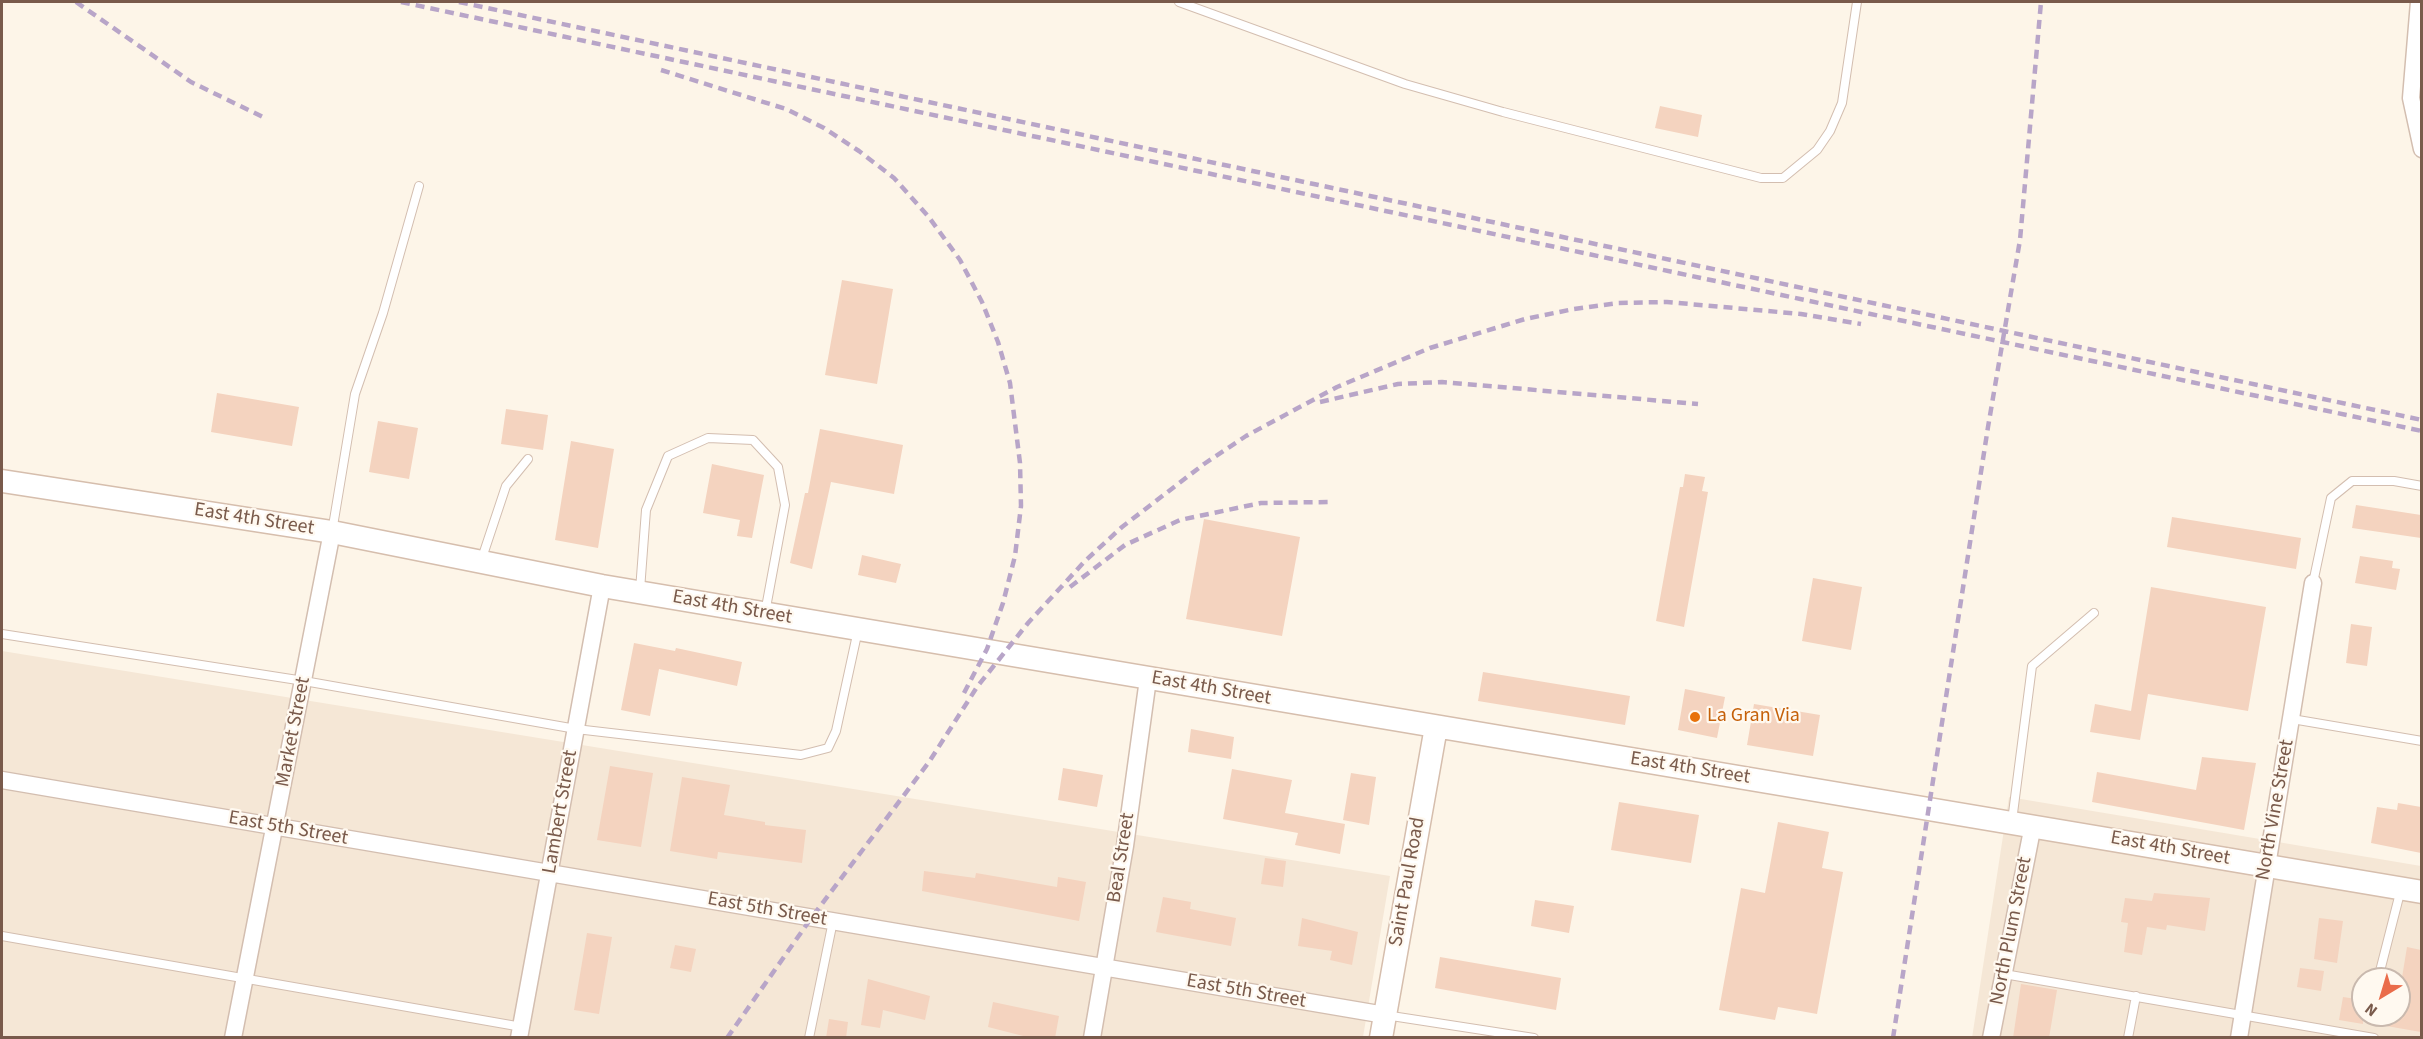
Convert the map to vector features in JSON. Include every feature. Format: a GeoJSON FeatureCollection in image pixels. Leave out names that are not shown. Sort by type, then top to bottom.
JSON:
{"type":"FeatureCollection","features":[{"type":"Feature","properties":{"kind":"main road","name":"East 4th Street"},"geometry":{"type":"LineString","coordinates":[[2,481],[332,532],[602,586],[987,649],[1436,728],[2022,823],[2411,890]]}},
{"type":"Feature","properties":{"kind":"main road","name":"Saint Paul Road"},"geometry":{"type":"LineString","coordinates":[[1381,1038],[1436,728]]}},
{"type":"Feature","properties":{"kind":"street"},"geometry":{"type":"LineString","coordinates":[[2419,2],[2411,98],[2421,149]]}},
{"type":"Feature","properties":{"kind":"street","name":"Market Street"},"geometry":{"type":"LineString","coordinates":[[233,1038],[332,532]]}},
{"type":"Feature","properties":{"kind":"street","name":"North Vine Street"},"geometry":{"type":"LineString","coordinates":[[2239,1038],[2313,583]]}},
{"type":"Feature","properties":{"kind":"street","name":"Lambert Street"},"geometry":{"type":"LineString","coordinates":[[520,1032],[602,586]]}},
{"type":"Feature","properties":{"kind":"street","name":"Beal Street"},"geometry":{"type":"LineString","coordinates":[[1092,1038],[1148,679]]}},
{"type":"Feature","properties":{"kind":"street","name":"East 5th Street"},"geometry":{"type":"LineString","coordinates":[[2,780],[1384,1015]]}},
{"type":"Feature","properties":{"kind":"street","name":"North Plum Street"},"geometry":{"type":"LineString","coordinates":[[1991,1038],[2004,974],[2022,823]]}},
{"type":"Feature","properties":{"kind":"lane"},"geometry":{"type":"LineString","coordinates":[[1179,2],[1405,84],[1503,112],[1761,178],[1783,178],[1816,150],[1830,131],[1842,104],[1857,2]]}},
{"type":"Feature","properties":{"kind":"lane"},"geometry":{"type":"LineString","coordinates":[[332,532],[356,394],[383,313],[419,186]]}},
{"type":"Feature","properties":{"kind":"lane"},"geometry":{"type":"LineString","coordinates":[[640,592],[646,510],[668,456],[708,438],[753,440],[778,467],[785,505],[765,613]]}},
{"type":"Feature","properties":{"kind":"lane"},"geometry":{"type":"LineString","coordinates":[[481,562],[506,486],[528,459]]}},
{"type":"Feature","properties":{"kind":"lane"},"geometry":{"type":"LineString","coordinates":[[2313,583],[2331,498],[2352,481],[2394,481],[2421,486]]}},
{"type":"Feature","properties":{"kind":"lane"},"geometry":{"type":"LineString","coordinates":[[2022,823],[2032,666],[2094,613]]}},
{"type":"Feature","properties":{"kind":"lane"},"geometry":{"type":"LineString","coordinates":[[2,634],[304,681],[576,729],[801,755],[828,748],[836,731],[858,629]]}},
{"type":"Feature","properties":{"kind":"lane"},"geometry":{"type":"LineString","coordinates":[[2292,719],[2421,741]]}},
{"type":"Feature","properties":{"kind":"lane"},"geometry":{"type":"LineString","coordinates":[[2382,967],[2411,890]]}},
{"type":"Feature","properties":{"kind":"lane"},"geometry":{"type":"LineString","coordinates":[[809,1038],[833,921]]}},
{"type":"Feature","properties":{"kind":"lane"},"geometry":{"type":"LineString","coordinates":[[2,936],[246,977],[520,1032]]}},
{"type":"Feature","properties":{"kind":"lane"},"geometry":{"type":"LineString","coordinates":[[2004,974],[2374,1038]]}},
{"type":"Feature","properties":{"kind":"lane"},"geometry":{"type":"LineString","coordinates":[[2128,1038],[2136,996]]}},
{"type":"Feature","properties":{"kind":"lane","name":"East 5th Street"},"geometry":{"type":"LineString","coordinates":[[1384,1015],[1533,1038]]}},
{"type":"Feature","properties":{"kind":"shaded area"},"geometry":{"type":"Polygon","coordinates":[[[2,651],[1390,876],[1363,1037],[2,1037],[2,651]]]}},
{"type":"Feature","properties":{"kind":"shaded area"},"geometry":{"type":"Polygon","coordinates":[[[2009,797],[2421,866],[2421,1037],[1972,1038],[2009,797]]]}},
{"type":"Feature","properties":{"kind":"building"},"geometry":{"type":"Polygon","coordinates":[[[1660,106],[1702,115],[1698,137],[1655,128],[1660,106]]]}},
{"type":"Feature","properties":{"kind":"building"},"geometry":{"type":"Polygon","coordinates":[[[842,280],[893,289],[877,384],[825,375],[842,280]]]}},
{"type":"Feature","properties":{"kind":"building"},"geometry":{"type":"Polygon","coordinates":[[[217,393],[299,407],[292,446],[211,432],[217,393]]]}},
{"type":"Feature","properties":{"kind":"building"},"geometry":{"type":"Polygon","coordinates":[[[506,409],[548,415],[543,450],[501,444],[506,409]]]}},
{"type":"Feature","properties":{"kind":"building"},"geometry":{"type":"Polygon","coordinates":[[[378,421],[418,428],[409,479],[369,472],[378,421]]]}},
{"type":"Feature","properties":{"kind":"building"},"geometry":{"type":"Polygon","coordinates":[[[820,429],[903,445],[894,494],[831,482],[812,569],[790,563],[805,493],[808,493],[820,429]]]}},
{"type":"Feature","properties":{"kind":"building"},"geometry":{"type":"Polygon","coordinates":[[[571,441],[614,449],[598,548],[555,540],[571,441]]]}},
{"type":"Feature","properties":{"kind":"building"},"geometry":{"type":"Polygon","coordinates":[[[712,464],[764,475],[752,538],[737,536],[740,520],[703,513],[712,464]]]}},
{"type":"Feature","properties":{"kind":"building"},"geometry":{"type":"Polygon","coordinates":[[[1685,474],[1705,477],[1702,491],[1708,492],[1684,627],[1656,621],[1680,487],[1683,487],[1685,474]]]}},
{"type":"Feature","properties":{"kind":"building"},"geometry":{"type":"Polygon","coordinates":[[[2356,505],[2421,515],[2421,538],[2352,528],[2356,505]]]}},
{"type":"Feature","properties":{"kind":"building"},"geometry":{"type":"Polygon","coordinates":[[[2172,517],[2301,538],[2296,569],[2167,547],[2172,517]]]}},
{"type":"Feature","properties":{"kind":"building"},"geometry":{"type":"Polygon","coordinates":[[[1204,519],[1300,537],[1282,636],[1186,619],[1204,519]]]}},
{"type":"Feature","properties":{"kind":"building"},"geometry":{"type":"Polygon","coordinates":[[[862,555],[901,564],[896,583],[858,575],[862,555]]]}},
{"type":"Feature","properties":{"kind":"building"},"geometry":{"type":"Polygon","coordinates":[[[2360,556],[2393,561],[2392,568],[2400,569],[2396,590],[2355,583],[2360,556]]]}},
{"type":"Feature","properties":{"kind":"building"},"geometry":{"type":"Polygon","coordinates":[[[1813,578],[1862,587],[1851,650],[1802,641],[1813,578]]]}},
{"type":"Feature","properties":{"kind":"building"},"geometry":{"type":"Polygon","coordinates":[[[2151,587],[2266,607],[2248,711],[2148,694],[2140,740],[2090,732],[2095,704],[2131,711],[2151,587]]]}},
{"type":"Feature","properties":{"kind":"building"},"geometry":{"type":"Polygon","coordinates":[[[2351,624],[2372,627],[2367,666],[2346,663],[2351,624]]]}},
{"type":"Feature","properties":{"kind":"building"},"geometry":{"type":"Polygon","coordinates":[[[634,643],[675,651],[676,648],[742,662],[737,686],[659,669],[650,716],[621,710],[634,643]]]}},
{"type":"Feature","properties":{"kind":"building"},"geometry":{"type":"Polygon","coordinates":[[[1483,672],[1630,696],[1625,725],[1478,701],[1483,672]]]}},
{"type":"Feature","properties":{"kind":"building"},"geometry":{"type":"Polygon","coordinates":[[[1685,689],[1725,697],[1717,738],[1678,730],[1685,689]]]}},
{"type":"Feature","properties":{"kind":"building"},"geometry":{"type":"Polygon","coordinates":[[[1754,704],[1820,715],[1813,756],[1747,745],[1754,704]]]}},
{"type":"Feature","properties":{"kind":"building"},"geometry":{"type":"Polygon","coordinates":[[[1191,729],[1234,737],[1231,759],[1188,752],[1191,729]]]}},
{"type":"Feature","properties":{"kind":"building"},"geometry":{"type":"Polygon","coordinates":[[[2202,757],[2256,763],[2244,830],[2092,802],[2097,772],[2196,790],[2202,757]]]}},
{"type":"Feature","properties":{"kind":"building"},"geometry":{"type":"Polygon","coordinates":[[[610,766],[653,773],[641,847],[597,840],[610,766]]]}},
{"type":"Feature","properties":{"kind":"building"},"geometry":{"type":"Polygon","coordinates":[[[1063,768],[1103,775],[1097,807],[1058,800],[1063,768]]]}},
{"type":"Feature","properties":{"kind":"building"},"geometry":{"type":"Polygon","coordinates":[[[1232,769],[1292,780],[1285,813],[1345,824],[1340,854],[1295,845],[1298,833],[1223,819],[1232,769]]]}},
{"type":"Feature","properties":{"kind":"building"},"geometry":{"type":"Polygon","coordinates":[[[1351,773],[1376,777],[1369,825],[1343,820],[1351,773]]]}},
{"type":"Feature","properties":{"kind":"building"},"geometry":{"type":"Polygon","coordinates":[[[682,777],[730,785],[724,815],[765,822],[765,825],[806,830],[802,863],[718,852],[717,859],[670,851],[682,777]]]}},
{"type":"Feature","properties":{"kind":"building"},"geometry":{"type":"Polygon","coordinates":[[[1619,802],[1699,815],[1691,863],[1611,850],[1619,802]]]}},
{"type":"Feature","properties":{"kind":"building"},"geometry":{"type":"Polygon","coordinates":[[[2398,803],[2421,807],[2421,853],[2371,843],[2377,807],[2397,810],[2398,803]]]}},
{"type":"Feature","properties":{"kind":"building"},"geometry":{"type":"Polygon","coordinates":[[[1778,822],[1829,832],[1822,868],[1843,872],[1817,1014],[1778,1007],[1775,1020],[1719,1010],[1741,888],[1765,893],[1778,822]]]}},
{"type":"Feature","properties":{"kind":"building"},"geometry":{"type":"Polygon","coordinates":[[[1265,858],[1286,861],[1283,887],[1261,884],[1265,858]]]}},
{"type":"Feature","properties":{"kind":"building"},"geometry":{"type":"Polygon","coordinates":[[[924,871],[975,878],[976,873],[1057,887],[1058,877],[1086,882],[1079,921],[922,891],[924,871]]]}},
{"type":"Feature","properties":{"kind":"building"},"geometry":{"type":"Polygon","coordinates":[[[2154,893],[2210,898],[2205,931],[2167,925],[2166,930],[2147,927],[2142,955],[2124,952],[2128,923],[2121,922],[2125,898],[2152,901],[2154,893]]]}},
{"type":"Feature","properties":{"kind":"building"},"geometry":{"type":"Polygon","coordinates":[[[1163,897],[1191,902],[1190,909],[1236,918],[1231,946],[1156,932],[1163,897]]]}},
{"type":"Feature","properties":{"kind":"building"},"geometry":{"type":"Polygon","coordinates":[[[1535,900],[1574,906],[1569,933],[1531,926],[1535,900]]]}},
{"type":"Feature","properties":{"kind":"building"},"geometry":{"type":"Polygon","coordinates":[[[1302,918],[1358,932],[1352,965],[1330,960],[1332,951],[1298,946],[1302,918]]]}},
{"type":"Feature","properties":{"kind":"building"},"geometry":{"type":"Polygon","coordinates":[[[2319,918],[2343,921],[2337,963],[2314,959],[2319,918]]]}},
{"type":"Feature","properties":{"kind":"building"},"geometry":{"type":"Polygon","coordinates":[[[587,933],[612,937],[599,1014],[574,1010],[587,933]]]}},
{"type":"Feature","properties":{"kind":"building"},"geometry":{"type":"Polygon","coordinates":[[[675,945],[696,949],[691,972],[670,968],[675,945]]]}},
{"type":"Feature","properties":{"kind":"building"},"geometry":{"type":"Polygon","coordinates":[[[2407,947],[2421,950],[2421,1032],[2392,1027],[2411,1027],[2411,967],[2404,967],[2407,947]]]}},
{"type":"Feature","properties":{"kind":"building"},"geometry":{"type":"Polygon","coordinates":[[[1440,957],[1561,978],[1556,1010],[1435,988],[1440,957]]]}},
{"type":"Feature","properties":{"kind":"building"},"geometry":{"type":"Polygon","coordinates":[[[2300,968],[2324,971],[2321,991],[2297,987],[2300,968]]]}},
{"type":"Feature","properties":{"kind":"building"},"geometry":{"type":"Polygon","coordinates":[[[868,979],[930,996],[925,1020],[883,1010],[880,1028],[861,1025],[868,979]]]}},
{"type":"Feature","properties":{"kind":"building"},"geometry":{"type":"Polygon","coordinates":[[[2021,984],[2057,990],[2049,1038],[2013,1038],[2021,984]]]}},
{"type":"Feature","properties":{"kind":"building"},"geometry":{"type":"Polygon","coordinates":[[[2343,997],[2351,998],[2351,1022],[2339,1020],[2343,997]]]}},
{"type":"Feature","properties":{"kind":"building"},"geometry":{"type":"Polygon","coordinates":[[[993,1002],[1059,1016],[1055,1038],[1031,1038],[988,1027],[993,1002]]]}},
{"type":"Feature","properties":{"kind":"building"},"geometry":{"type":"Polygon","coordinates":[[[829,1019],[848,1022],[846,1038],[826,1038],[829,1019]]]}},
{"type":"Feature","properties":{"kind":"railway"},"geometry":{"type":"LineString","coordinates":[[76,2],[191,82],[267,119]]}},
{"type":"Feature","properties":{"kind":"railway"},"geometry":{"type":"LineString","coordinates":[[401,2],[2422,431]]}},
{"type":"Feature","properties":{"kind":"railway"},"geometry":{"type":"LineString","coordinates":[[459,2],[2422,420]]}},
{"type":"Feature","properties":{"kind":"railway"},"geometry":{"type":"LineString","coordinates":[[1893,1038],[1988,427],[2020,240],[2041,2]]}},
{"type":"Feature","properties":{"kind":"railway"},"geometry":{"type":"LineString","coordinates":[[661,70],[786,109],[824,128],[859,151],[894,178],[928,216],[960,260],[982,302],[998,342],[1010,383],[1020,463],[1021,506],[1015,556],[1003,603],[987,649],[964,693]]}},
{"type":"Feature","properties":{"kind":"railway"},"geometry":{"type":"LineString","coordinates":[[727,1038],[812,917],[929,762],[977,687],[1028,623],[1085,561],[1122,527],[1204,464],[1246,436],[1337,387],[1430,348],[1525,319],[1574,309],[1618,303],[1667,302],[1801,314],[1861,324]]}},
{"type":"Feature","properties":{"kind":"railway"},"geometry":{"type":"LineString","coordinates":[[1320,402],[1398,384],[1442,382],[1698,404]]}},
{"type":"Feature","properties":{"kind":"railway"},"geometry":{"type":"LineString","coordinates":[[1070,587],[1125,545],[1180,520],[1261,503],[1328,502]]}},
{"type":"Feature","properties":{"kind":"place","name":"La Gran Via"},"geometry":{"type":"Point","coordinates":[1695,717]}}]}
